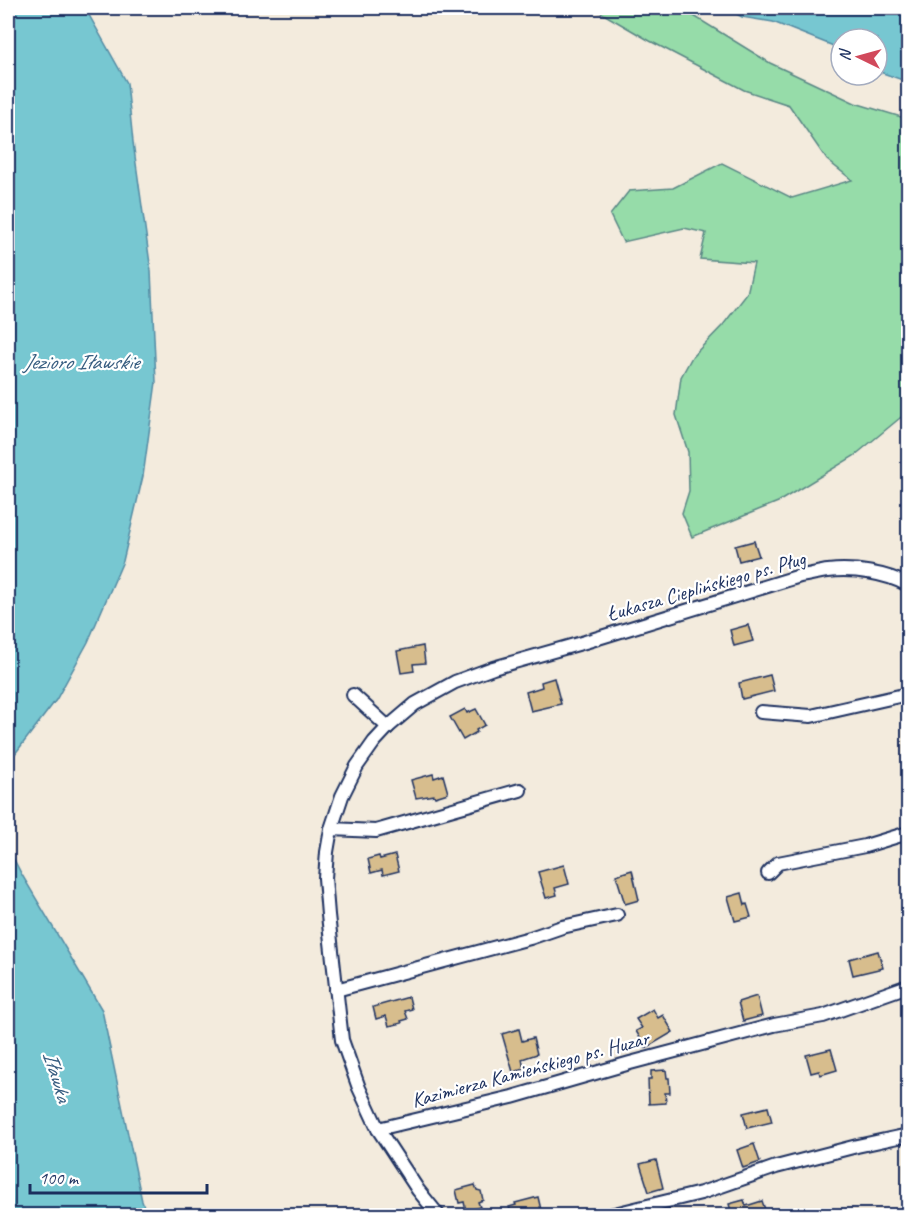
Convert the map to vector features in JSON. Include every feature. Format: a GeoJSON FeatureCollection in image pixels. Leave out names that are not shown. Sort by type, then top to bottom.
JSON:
{"type":"FeatureCollection","features":[{"type":"Feature","properties":{"kind":"street","name":"Łukasza Cieplińskiego ps. Pług"},"geometry":{"type":"LineString","coordinates":[[439,1215],[418,1190],[378,1129],[359,1088],[342,1041],[325,878],[327,852],[331,829],[342,795],[357,766],[374,742],[416,704],[455,682],[494,668],[800,576],[830,571],[851,571],[877,574],[909,585]]}},
{"type":"Feature","properties":{"kind":"street"},"geometry":{"type":"LineString","coordinates":[[761,712],[811,716],[909,694]]}},
{"type":"Feature","properties":{"kind":"street"},"geometry":{"type":"LineString","coordinates":[[353,695],[388,727]]}},
{"type":"Feature","properties":{"kind":"street"},"geometry":{"type":"LineString","coordinates":[[331,829],[376,831],[520,790]]}},
{"type":"Feature","properties":{"kind":"street"},"geometry":{"type":"LineString","coordinates":[[768,873],[778,863],[865,846],[909,833]]}},
{"type":"Feature","properties":{"kind":"street"},"geometry":{"type":"LineString","coordinates":[[336,990],[530,938],[562,927],[617,915]]}},
{"type":"Feature","properties":{"kind":"street","name":"Kazimierza Kamieńskiego ps. Huzar"},"geometry":{"type":"LineString","coordinates":[[378,1129],[512,1097],[774,1025],[824,1016],[909,986]]}},
{"type":"Feature","properties":{"kind":"street"},"geometry":{"type":"LineString","coordinates":[[606,1215],[701,1193],[776,1167],[909,1135]]}},
{"type":"Feature","properties":{"kind":"green space"},"geometry":{"type":"Polygon","coordinates":[[[593,8],[681,8],[770,63],[855,103],[908,119],[908,413],[854,456],[778,502],[692,537],[682,513],[689,491],[688,452],[676,415],[681,377],[692,357],[723,325],[747,294],[754,263],[700,259],[706,233],[684,228],[623,242],[610,215],[629,191],[673,188],[722,163],[792,198],[852,180],[827,160],[789,105],[744,90],[593,8]]]}},
{"type":"Feature","properties":{"kind":"water","name":"Jezioro Iławskie"},"geometry":{"type":"Polygon","coordinates":[[[8,8],[85,8],[127,83],[151,271],[156,382],[143,476],[123,561],[88,642],[56,700],[8,763],[8,8]]]}},
{"type":"Feature","properties":{"kind":"water"},"geometry":{"type":"Polygon","coordinates":[[[726,8],[908,8],[908,82],[889,75],[889,27],[829,27],[829,44],[773,22],[742,17],[726,8]]]}},
{"type":"Feature","properties":{"kind":"water","name":"Iławka"},"geometry":{"type":"Polygon","coordinates":[[[8,848],[102,1010],[142,1201],[147,1215],[14,1215],[8,1174],[8,848]]]}},
{"type":"Feature","properties":{"kind":"building"},"geometry":{"type":"Polygon","coordinates":[[[754,541],[759,556],[739,561],[735,546],[754,541]]]}},
{"type":"Feature","properties":{"kind":"building"},"geometry":{"type":"Polygon","coordinates":[[[748,625],[753,641],[734,646],[730,630],[748,625]]]}},
{"type":"Feature","properties":{"kind":"building"},"geometry":{"type":"Polygon","coordinates":[[[423,646],[425,663],[413,664],[414,671],[401,673],[397,651],[423,646]]]}},
{"type":"Feature","properties":{"kind":"building"},"geometry":{"type":"Polygon","coordinates":[[[770,675],[774,691],[742,699],[739,683],[770,675]]]}},
{"type":"Feature","properties":{"kind":"building"},"geometry":{"type":"Polygon","coordinates":[[[554,678],[561,704],[531,711],[526,692],[542,687],[541,682],[554,678]]]}},
{"type":"Feature","properties":{"kind":"building"},"geometry":{"type":"Polygon","coordinates":[[[465,709],[467,713],[476,709],[485,725],[463,740],[450,717],[465,709]]]}},
{"type":"Feature","properties":{"kind":"building"},"geometry":{"type":"Polygon","coordinates":[[[433,774],[434,778],[443,775],[448,793],[435,797],[434,795],[416,798],[411,780],[433,774]]]}},
{"type":"Feature","properties":{"kind":"building"},"geometry":{"type":"Polygon","coordinates":[[[395,855],[399,871],[383,875],[382,870],[371,873],[368,859],[395,855]]]}},
{"type":"Feature","properties":{"kind":"building"},"geometry":{"type":"Polygon","coordinates":[[[564,865],[569,884],[555,888],[557,895],[546,898],[538,872],[564,865]]]}},
{"type":"Feature","properties":{"kind":"building"},"geometry":{"type":"Polygon","coordinates":[[[632,870],[639,900],[625,904],[616,875],[632,870]]]}},
{"type":"Feature","properties":{"kind":"building"},"geometry":{"type":"Polygon","coordinates":[[[742,893],[751,917],[735,921],[728,897],[742,893]]]}},
{"type":"Feature","properties":{"kind":"building"},"geometry":{"type":"Polygon","coordinates":[[[878,951],[883,968],[853,975],[849,959],[878,951]]]}},
{"type":"Feature","properties":{"kind":"building"},"geometry":{"type":"Polygon","coordinates":[[[757,996],[762,1016],[743,1021],[738,1002],[757,996]]]}},
{"type":"Feature","properties":{"kind":"building"},"geometry":{"type":"Polygon","coordinates":[[[409,997],[412,1009],[405,1011],[408,1019],[401,1021],[402,1023],[389,1026],[386,1016],[376,1019],[373,1007],[409,997]]]}},
{"type":"Feature","properties":{"kind":"building"},"geometry":{"type":"Polygon","coordinates":[[[653,1009],[658,1018],[663,1015],[673,1032],[646,1048],[636,1031],[642,1028],[636,1019],[653,1009]]]}},
{"type":"Feature","properties":{"kind":"building"},"geometry":{"type":"Polygon","coordinates":[[[519,1029],[522,1041],[533,1038],[537,1054],[522,1059],[524,1069],[513,1072],[502,1034],[519,1029]]]}},
{"type":"Feature","properties":{"kind":"building"},"geometry":{"type":"Polygon","coordinates":[[[831,1049],[837,1070],[820,1075],[819,1071],[811,1073],[806,1055],[831,1049]]]}},
{"type":"Feature","properties":{"kind":"building"},"geometry":{"type":"Polygon","coordinates":[[[666,1070],[670,1093],[665,1093],[666,1103],[649,1104],[648,1079],[651,1079],[651,1071],[666,1070]]]}},
{"type":"Feature","properties":{"kind":"building"},"geometry":{"type":"Polygon","coordinates":[[[768,1107],[772,1122],[747,1128],[743,1113],[768,1107]]]}},
{"type":"Feature","properties":{"kind":"building"},"geometry":{"type":"Polygon","coordinates":[[[754,1144],[760,1162],[743,1168],[737,1150],[754,1144]]]}},
{"type":"Feature","properties":{"kind":"building"},"geometry":{"type":"Polygon","coordinates":[[[656,1160],[663,1188],[649,1192],[640,1164],[656,1160]]]}},
{"type":"Feature","properties":{"kind":"building"},"geometry":{"type":"Polygon","coordinates":[[[475,1185],[477,1190],[481,1191],[483,1200],[478,1202],[480,1207],[466,1211],[464,1202],[459,1203],[456,1190],[475,1185]]]}},
{"type":"Feature","properties":{"kind":"building"},"geometry":{"type":"Polygon","coordinates":[[[538,1197],[542,1214],[512,1215],[509,1207],[516,1205],[515,1203],[538,1197]]]}},
{"type":"Feature","properties":{"kind":"building"},"geometry":{"type":"Polygon","coordinates":[[[744,1200],[746,1206],[762,1201],[767,1215],[722,1215],[731,1211],[729,1204],[744,1200]]]}}]}
